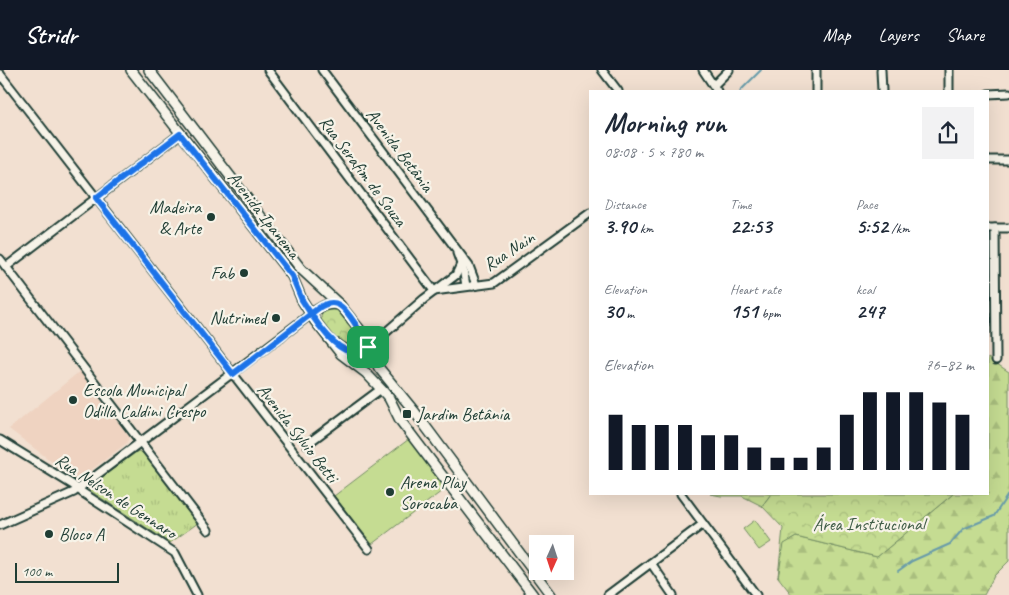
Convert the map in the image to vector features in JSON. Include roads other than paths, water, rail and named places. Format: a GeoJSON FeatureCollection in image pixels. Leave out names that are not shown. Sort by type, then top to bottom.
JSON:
{"type":"FeatureCollection","features":[{"type":"Feature","properties":{"kind":"main road","name":"Avenida Ipanema"},"geometry":{"type":"LineString","coordinates":[[131,70],[292,276],[302,300],[321,328],[341,354],[366,374],[389,398],[400,420],[533,595]]}},
{"type":"Feature","properties":{"kind":"main road","name":"Avenida Ipanema"},"geometry":{"type":"LineString","coordinates":[[149,70],[301,269],[340,305],[361,332],[379,368],[414,411],[551,595]]}},
{"type":"Feature","properties":{"kind":"main road"},"geometry":{"type":"LineString","coordinates":[[311,314],[324,305],[332,303],[340,305]]}},
{"type":"Feature","properties":{"kind":"main road"},"geometry":{"type":"LineString","coordinates":[[321,328],[345,350],[356,352],[368,347]]}},
{"type":"Feature","properties":{"kind":"street","name":"Rua Serafim de Souza"},"geometry":{"type":"LineString","coordinates":[[268,70],[434,291]]}},
{"type":"Feature","properties":{"kind":"street","name":"Avenida Betânia"},"geometry":{"type":"LineString","coordinates":[[322,70],[480,280],[494,283]]}},
{"type":"Feature","properties":{"kind":"street"},"geometry":{"type":"LineString","coordinates":[[602,70],[617,90]]}},
{"type":"Feature","properties":{"kind":"street"},"geometry":{"type":"LineString","coordinates":[[703,70],[715,88],[729,70]]}},
{"type":"Feature","properties":{"kind":"street"},"geometry":{"type":"LineString","coordinates":[[816,70],[816,90]]}},
{"type":"Feature","properties":{"kind":"street"},"geometry":{"type":"LineString","coordinates":[[881,70],[882,90]]}},
{"type":"Feature","properties":{"kind":"street"},"geometry":{"type":"LineString","coordinates":[[948,70],[950,90]]}},
{"type":"Feature","properties":{"kind":"street","name":"Avenida Sylvio Betti"},"geometry":{"type":"LineString","coordinates":[[0,74],[369,549]]}},
{"type":"Feature","properties":{"kind":"street"},"geometry":{"type":"LineString","coordinates":[[989,94],[1009,93]]}},
{"type":"Feature","properties":{"kind":"street"},"geometry":{"type":"LineString","coordinates":[[6,267],[180,134]]}},
{"type":"Feature","properties":{"kind":"street"},"geometry":{"type":"LineString","coordinates":[[989,160],[1009,160]]}},
{"type":"Feature","properties":{"kind":"street","name":"Rua Nain"},"geometry":{"type":"LineString","coordinates":[[434,291],[494,283],[589,214]]}},
{"type":"Feature","properties":{"kind":"street"},"geometry":{"type":"LineString","coordinates":[[996,360],[991,228],[1009,228]]}},
{"type":"Feature","properties":{"kind":"street","name":"Rua Nain"},"geometry":{"type":"LineString","coordinates":[[368,347],[434,291],[456,275],[460,264],[455,248]]}},
{"type":"Feature","properties":{"kind":"street","name":"Avenida Betânia"},"geometry":{"type":"LineString","coordinates":[[455,248],[463,263],[470,286],[475,282],[469,266]]}},
{"type":"Feature","properties":{"kind":"street"},"geometry":{"type":"LineString","coordinates":[[0,259],[208,530]]}},
{"type":"Feature","properties":{"kind":"street"},"geometry":{"type":"LineString","coordinates":[[0,525],[78,489],[311,314]]}},
{"type":"Feature","properties":{"kind":"street"},"geometry":{"type":"LineString","coordinates":[[307,444],[381,389]]}},
{"type":"Feature","properties":{"kind":"street","name":"Rua Nelson de Gennaro"},"geometry":{"type":"LineString","coordinates":[[0,440],[175,553],[196,595]]}},
{"type":"Feature","properties":{"kind":"street"},"geometry":{"type":"LineString","coordinates":[[682,495],[756,595]]}},
{"type":"Feature","properties":{"kind":"street"},"geometry":{"type":"LineString","coordinates":[[608,595],[703,524]]}},
{"type":"Feature","properties":{"kind":"street"},"geometry":{"type":"LineString","coordinates":[[651,563],[673,595]]}},
{"type":"Feature","properties":{"kind":"waterway"},"geometry":{"type":"LineString","coordinates":[[741,90],[761,70]]}},
{"type":"Feature","properties":{"kind":"waterway"},"geometry":{"type":"LineString","coordinates":[[898,571],[912,561],[950,544],[963,529],[994,516],[1009,493]]}},
{"type":"Feature","properties":{"kind":"place","name":"Madeira & Arte"},"geometry":{"type":"Point","coordinates":[211,217]}},
{"type":"Feature","properties":{"kind":"place","name":"Fab"},"geometry":{"type":"Point","coordinates":[244,273]}},
{"type":"Feature","properties":{"kind":"place","name":"Nutrimed"},"geometry":{"type":"Point","coordinates":[276,318]}},
{"type":"Feature","properties":{"kind":"place","name":"Escola Municipal Odilla Caldini Crespo"},"geometry":{"type":"Point","coordinates":[73,400]}},
{"type":"Feature","properties":{"kind":"place","name":"Jardim Betânia"},"geometry":{"type":"Point","coordinates":[407,414]}},
{"type":"Feature","properties":{"kind":"place","name":"Arena Play Sorocaba"},"geometry":{"type":"Point","coordinates":[390,492]}},
{"type":"Feature","properties":{"kind":"place","name":"Bloco A"},"geometry":{"type":"Point","coordinates":[49,534]}},
{"type":"Feature","properties":{"kind":"park label","name":"Área Institucional"},"geometry":{"type":"Point","coordinates":[869,524]}}]}
